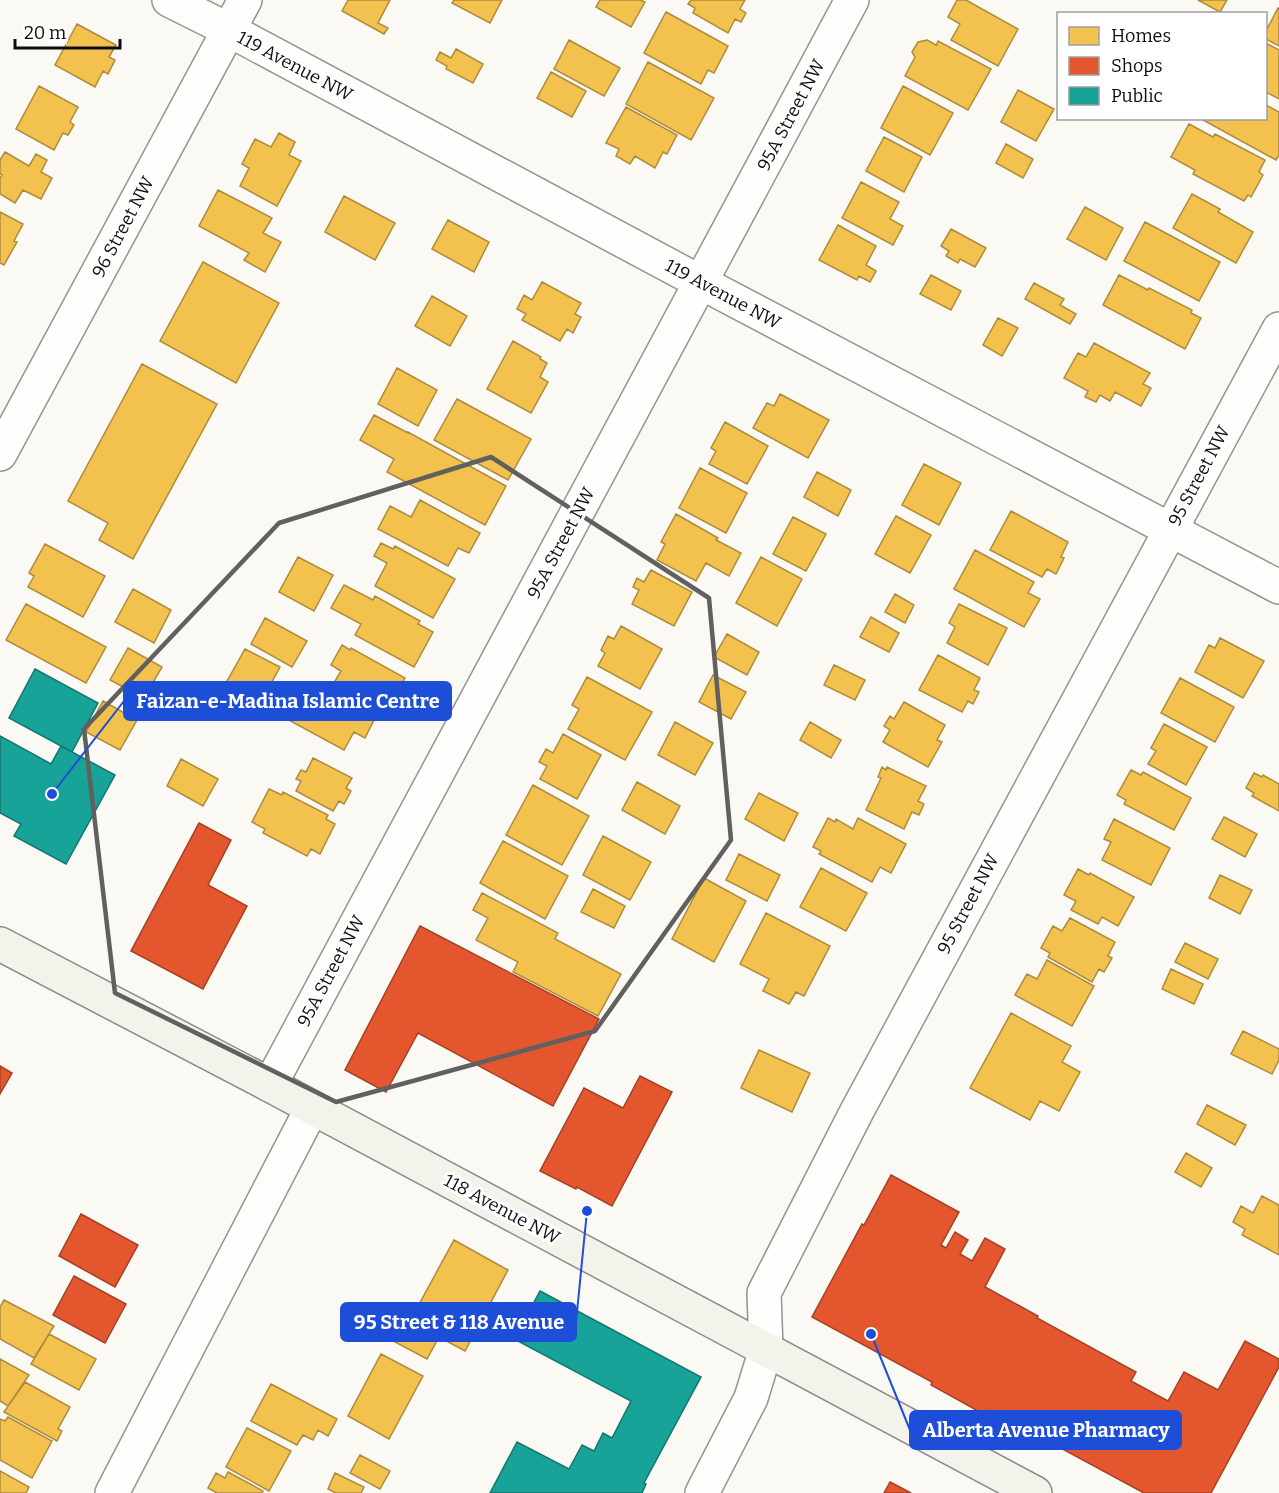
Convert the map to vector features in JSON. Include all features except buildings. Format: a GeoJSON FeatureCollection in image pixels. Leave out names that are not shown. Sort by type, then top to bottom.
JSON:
{"type":"FeatureCollection","features":[{"type":"Feature","properties":{"kind":"main road","name":"118 Avenue NW"},"geometry":{"type":"LineString","coordinates":[[0,944],[270,1085],[1035,1493]]}},
{"type":"Feature","properties":{"kind":"street","name":"119 Avenue NW"},"geometry":{"type":"LineString","coordinates":[[169,0],[237,14],[700,282],[1279,587]]}},
{"type":"Feature","properties":{"kind":"street","name":"95A Street NW"},"geometry":{"type":"LineString","coordinates":[[270,1085],[852,0]]}},
{"type":"Feature","properties":{"kind":"street","name":"96 Street NW"},"geometry":{"type":"LineString","coordinates":[[0,454],[237,14]]}},
{"type":"Feature","properties":{"kind":"street","name":"95 Street NW"},"geometry":{"type":"LineString","coordinates":[[702,1493],[751,1398],[766,1349],[764,1293],[857,1111],[1279,329]]}},
{"type":"Feature","properties":{"kind":"street"},"geometry":{"type":"LineString","coordinates":[[112,1493],[312,1108]]}},
{"type":"Feature","properties":{"kind":"highlighted area"},"geometry":{"type":"Polygon","coordinates":[[[491,457],[709,598],[731,840],[595,1031],[336,1102],[115,993],[84,729],[279,523],[491,457]]]}},
{"type":"Feature","properties":{"kind":"place","name":"Faizan-e-Madina Islamic Centre"},"geometry":{"type":"Point","coordinates":[52,794]}},
{"type":"Feature","properties":{"kind":"place","name":"95 Street & 118 Avenue"},"geometry":{"type":"Point","coordinates":[587,1211]}},
{"type":"Feature","properties":{"kind":"place","name":"Alberta Avenue Pharmacy"},"geometry":{"type":"Point","coordinates":[871,1334]}}]}
